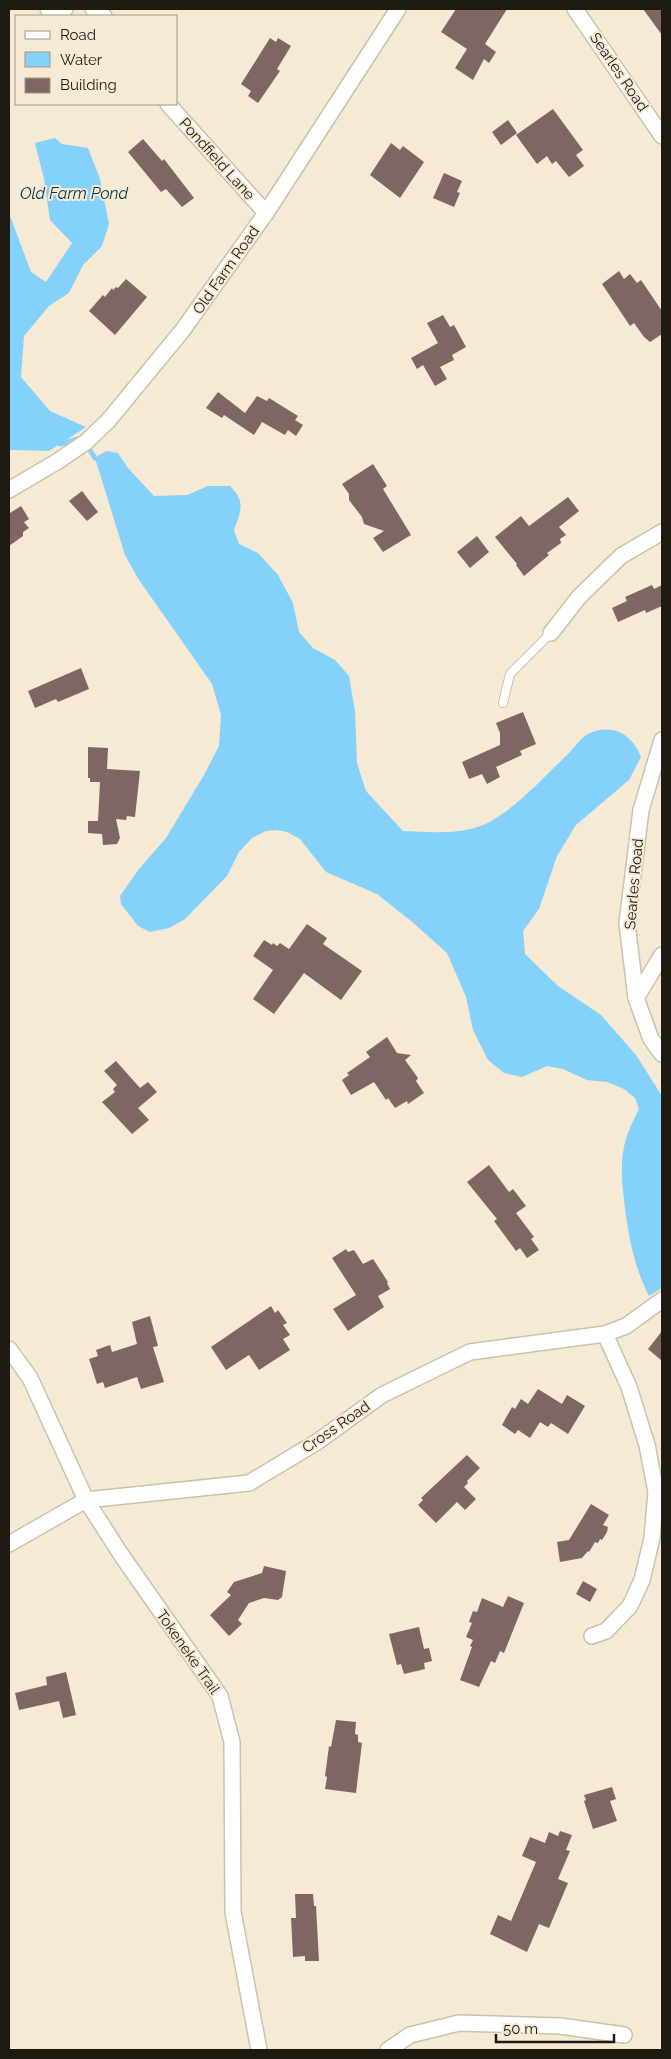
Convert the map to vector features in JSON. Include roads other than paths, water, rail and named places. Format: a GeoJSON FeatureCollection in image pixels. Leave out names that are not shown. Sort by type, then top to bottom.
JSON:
{"type":"FeatureCollection","features":[{"type":"Feature","properties":{"kind":"street"},"geometry":{"type":"LineString","coordinates":[[48,9],[65,9]]}},
{"type":"Feature","properties":{"kind":"street","name":"Old Farm Road"},"geometry":{"type":"LineString","coordinates":[[9,490],[86,442],[108,421],[182,331],[266,213],[398,9]]}},
{"type":"Feature","properties":{"kind":"street","name":"Searles Road"},"geometry":{"type":"LineString","coordinates":[[575,9],[662,136]]}},
{"type":"Feature","properties":{"kind":"street","name":"Pondfield Lane"},"geometry":{"type":"LineString","coordinates":[[169,105],[266,213]]}},
{"type":"Feature","properties":{"kind":"street"},"geometry":{"type":"LineString","coordinates":[[551,633],[579,597],[621,556],[662,532]]}},
{"type":"Feature","properties":{"kind":"street","name":"Searles Road"},"geometry":{"type":"LineString","coordinates":[[662,740],[641,810],[627,922],[636,998],[651,1039],[662,1054]]}},
{"type":"Feature","properties":{"kind":"street"},"geometry":{"type":"LineString","coordinates":[[636,998],[662,955]]}},
{"type":"Feature","properties":{"kind":"street","name":"Cross Road"},"geometry":{"type":"LineString","coordinates":[[9,1544],[86,1500],[249,1483],[317,1442],[382,1395],[470,1352],[605,1334],[626,1326],[662,1300]]}},
{"type":"Feature","properties":{"kind":"street"},"geometry":{"type":"LineString","coordinates":[[592,1636],[606,1631],[630,1606],[642,1580],[652,1538],[656,1492],[647,1445],[629,1387],[605,1334]]}},
{"type":"Feature","properties":{"kind":"street","name":"Tokeneke Trail"},"geometry":{"type":"LineString","coordinates":[[9,1349],[30,1378],[86,1500],[122,1556],[220,1696],[232,1742],[233,1912],[259,2050]]}},
{"type":"Feature","properties":{"kind":"street"},"geometry":{"type":"LineString","coordinates":[[388,2050],[410,2035],[459,2022],[560,2026],[624,2035]]}},
{"type":"Feature","properties":{"kind":"lane"},"geometry":{"type":"LineString","coordinates":[[502,703],[510,674],[551,633]]}},
{"type":"Feature","properties":{"kind":"water","name":"Old Farm Pond"},"geometry":{"type":"Polygon","coordinates":[[[55,138],[62,144],[88,148],[100,179],[109,224],[102,246],[83,265],[69,293],[49,306],[24,336],[21,377],[50,411],[86,427],[49,451],[10,450],[9,213],[31,272],[46,282],[72,243],[50,220],[44,179],[35,143],[55,138]]]}},
{"type":"Feature","properties":{"kind":"water"},"geometry":{"type":"Polygon","coordinates":[[[106,451],[118,453],[128,468],[154,496],[187,495],[208,486],[230,486],[235,492],[241,507],[234,530],[239,544],[258,553],[278,575],[293,603],[299,632],[313,648],[335,660],[349,676],[355,711],[357,763],[366,791],[403,831],[461,831],[472,829],[493,820],[523,798],[581,739],[598,730],[607,729],[621,733],[637,749],[641,757],[629,780],[576,825],[557,856],[539,909],[523,931],[525,954],[558,986],[601,1015],[636,1055],[662,1096],[662,1288],[649,1296],[634,1258],[626,1218],[622,1162],[627,1136],[639,1109],[635,1098],[624,1089],[607,1082],[587,1080],[563,1069],[547,1066],[522,1077],[504,1073],[488,1060],[473,1030],[466,997],[447,953],[377,894],[326,872],[300,839],[287,832],[277,830],[266,831],[252,838],[239,852],[227,876],[185,919],[169,928],[150,932],[138,926],[121,904],[120,896],[139,869],[166,838],[204,775],[219,746],[221,715],[212,684],[139,580],[125,555],[95,458],[106,451]]]}},
{"type":"Feature","properties":{"kind":"waterway"},"geometry":{"type":"LineString","coordinates":[[60,444],[82,438],[95,458]]}}]}
